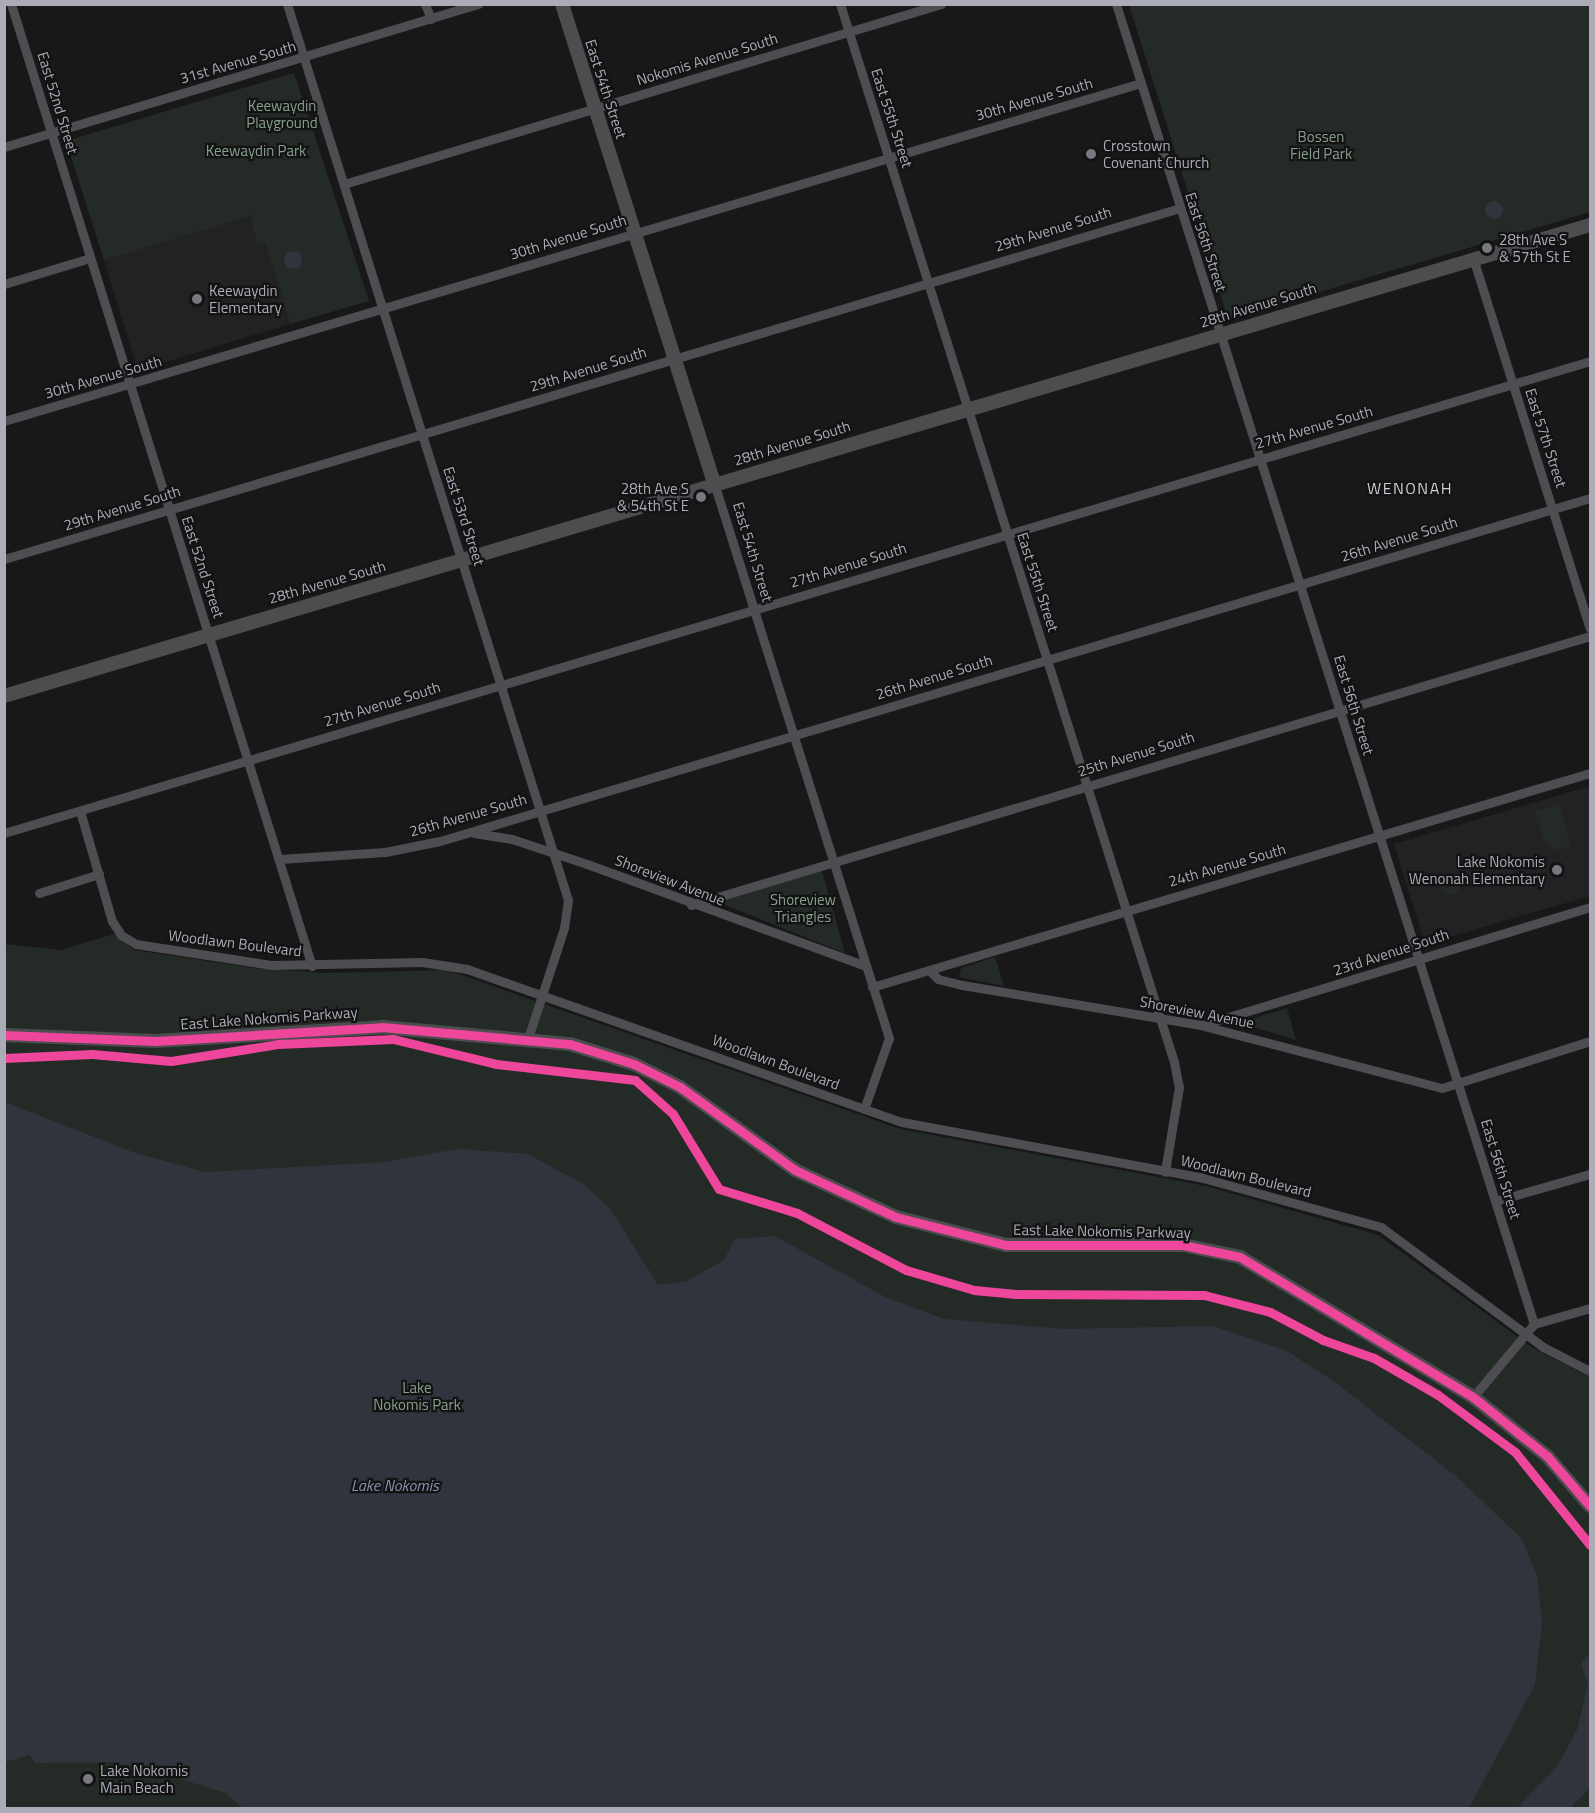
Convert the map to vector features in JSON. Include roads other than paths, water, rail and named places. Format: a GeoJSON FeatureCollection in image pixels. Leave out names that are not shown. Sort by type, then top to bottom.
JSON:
{"type":"FeatureCollection","features":[{"type":"Feature","properties":{"kind":"street","name":"East 52nd Street"},"geometry":{"type":"LineString","coordinates":[[11,4],[312,966]]}},
{"type":"Feature","properties":{"kind":"street","name":"East 53rd Street"},"geometry":{"type":"LineString","coordinates":[[287,4],[501,684],[568,907],[528,1038]]}},
{"type":"Feature","properties":{"kind":"street"},"geometry":{"type":"LineString","coordinates":[[425,4],[431,19]]}},
{"type":"Feature","properties":{"kind":"street","name":"31st Avenue South"},"geometry":{"type":"LineString","coordinates":[[4,147],[479,4]]}},
{"type":"Feature","properties":{"kind":"street","name":"East 54th Street"},"geometry":{"type":"LineString","coordinates":[[562,4],[889,1038],[864,1109]]}},
{"type":"Feature","properties":{"kind":"street","name":"East 55th Street"},"geometry":{"type":"LineString","coordinates":[[840,4],[1087,784],[1179,1087],[1165,1172]]}},
{"type":"Feature","properties":{"kind":"street","name":"Nokomis Avenue South"},"geometry":{"type":"LineString","coordinates":[[344,184],[941,4]]}},
{"type":"Feature","properties":{"kind":"street","name":"East 56th Street"},"geometry":{"type":"LineString","coordinates":[[1116,4],[1534,1324]]}},
{"type":"Feature","properties":{"kind":"street","name":"30th Avenue South"},"geometry":{"type":"LineString","coordinates":[[4,421],[1141,83]]}},
{"type":"Feature","properties":{"kind":"street","name":"29th Avenue South"},"geometry":{"type":"LineString","coordinates":[[4,559],[1180,207]]}},
{"type":"Feature","properties":{"kind":"street","name":"28th Avenue South"},"geometry":{"type":"LineString","coordinates":[[4,696],[714,483],[1590,225]]}},
{"type":"Feature","properties":{"kind":"street"},"geometry":{"type":"LineString","coordinates":[[4,284],[90,258]]}},
{"type":"Feature","properties":{"kind":"street","name":"East 57th Street"},"geometry":{"type":"LineString","coordinates":[[1473,258],[1590,628]]}},
{"type":"Feature","properties":{"kind":"street","name":"27th Avenue South"},"geometry":{"type":"LineString","coordinates":[[80,811],[1260,458],[1590,362]]}},
{"type":"Feature","properties":{"kind":"street","name":"26th Avenue South"},"geometry":{"type":"LineString","coordinates":[[280,859],[413,848],[1590,498]]}},
{"type":"Feature","properties":{"kind":"street","name":"25th Avenue South"},"geometry":{"type":"LineString","coordinates":[[692,905],[1087,784],[1590,636]]}},
{"type":"Feature","properties":{"kind":"street","name":"24th Avenue South"},"geometry":{"type":"LineString","coordinates":[[872,987],[1590,773]]}},
{"type":"Feature","properties":{"kind":"street"},"geometry":{"type":"LineString","coordinates":[[4,833],[80,811]]}},
{"type":"Feature","properties":{"kind":"street","name":"Woodlawn Boulevard"},"geometry":{"type":"LineString","coordinates":[[80,811],[115,927],[131,942],[250,963],[312,966],[439,963],[541,993],[864,1109],[940,1131],[1165,1172],[1381,1227],[1525,1331],[1590,1371]]}},
{"type":"Feature","properties":{"kind":"street","name":"Shoreview Avenue"},"geometry":{"type":"LineString","coordinates":[[461,834],[495,834],[866,966]]}},
{"type":"Feature","properties":{"kind":"street"},"geometry":{"type":"LineString","coordinates":[[39,893],[99,874]]}},
{"type":"Feature","properties":{"kind":"street","name":"23rd Avenue South"},"geometry":{"type":"LineString","coordinates":[[1200,1025],[1590,907]]}},
{"type":"Feature","properties":{"kind":"street","name":"Shoreview Avenue"},"geometry":{"type":"LineString","coordinates":[[929,970],[938,979],[962,986],[1200,1025],[1442,1088],[1458,1080],[1590,1041]]}},
{"type":"Feature","properties":{"kind":"street","name":"East Lake Nokomis Parkway"},"geometry":{"type":"LineString","coordinates":[[4,1035],[156,1041],[375,1026],[528,1038],[634,1064],[680,1087],[795,1170],[871,1208],[925,1226],[1006,1245],[1183,1245],[1240,1257],[1473,1397],[1547,1456],[1590,1506]]}},
{"type":"Feature","properties":{"kind":"street"},"geometry":{"type":"LineString","coordinates":[[1495,1201],[1590,1174]]}},
{"type":"Feature","properties":{"kind":"street"},"geometry":{"type":"LineString","coordinates":[[1473,1397],[1525,1331],[1534,1324],[1590,1308]]}},
{"type":"Feature","properties":{"kind":"water"},"geometry":{"type":"Polygon","coordinates":[[[1494,201],[1500,204],[1503,210],[1500,216],[1494,219],[1488,216],[1485,210],[1488,204],[1494,201]]]}},
{"type":"Feature","properties":{"kind":"water"},"geometry":{"type":"Polygon","coordinates":[[[289,251],[297,251],[302,256],[300,267],[289,269],[284,264],[284,256],[289,251]]]}},
{"type":"Feature","properties":{"kind":"water","name":"Lake Nokomis"},"geometry":{"type":"Polygon","coordinates":[[[5,1102],[135,1153],[205,1172],[385,1162],[458,1149],[528,1154],[585,1185],[611,1210],[658,1285],[687,1281],[724,1260],[735,1239],[775,1236],[885,1297],[944,1319],[1064,1329],[1213,1326],[1285,1350],[1332,1380],[1457,1477],[1522,1539],[1537,1576],[1542,1623],[1535,1685],[1469,1808],[242,1808],[226,1793],[145,1768],[110,1762],[35,1763],[29,1755],[5,1762],[5,1102]]]}},
{"type":"Feature","properties":{"kind":"water"},"geometry":{"type":"Polygon","coordinates":[[[1590,1655],[1590,1788],[1570,1808],[1517,1808],[1558,1765],[1577,1730],[1588,1684],[1581,1663],[1590,1655]]]}},
{"type":"Feature","properties":{"kind":"place","name":"Crosstown Covenant Church"},"geometry":{"type":"Point","coordinates":[1091,154]}},
{"type":"Feature","properties":{"kind":"place","name":"28th Ave S & 57th St E"},"geometry":{"type":"Point","coordinates":[1487,248]}},
{"type":"Feature","properties":{"kind":"place","name":"Keewaydin Elementary"},"geometry":{"type":"Point","coordinates":[197,299]}},
{"type":"Feature","properties":{"kind":"place","name":"28th Ave S & 54th St E"},"geometry":{"type":"Point","coordinates":[701,497]}},
{"type":"Feature","properties":{"kind":"place","name":"Lake Nokomis Wenonah Elementary"},"geometry":{"type":"Point","coordinates":[1557,870]}},
{"type":"Feature","properties":{"kind":"place","name":"Lake Nokomis Main Beach"},"geometry":{"type":"Point","coordinates":[88,1779]}},
{"type":"Feature","properties":{"kind":"district","name":"WENONAH"},"geometry":{"type":"Point","coordinates":[1410,488]}},
{"type":"Feature","properties":{"kind":"park label","name":"Keewaydin Playground"},"geometry":{"type":"Point","coordinates":[282,114]}},
{"type":"Feature","properties":{"kind":"park label","name":"Bossen Field Park"},"geometry":{"type":"Point","coordinates":[1321,144]}},
{"type":"Feature","properties":{"kind":"park label","name":"Keewaydin Park"},"geometry":{"type":"Point","coordinates":[256,151]}},
{"type":"Feature","properties":{"kind":"park label","name":"Shoreview Triangles"},"geometry":{"type":"Point","coordinates":[803,908]}},
{"type":"Feature","properties":{"kind":"park label","name":"Lake Nokomis Park"},"geometry":{"type":"Point","coordinates":[417,1396]}}]}
